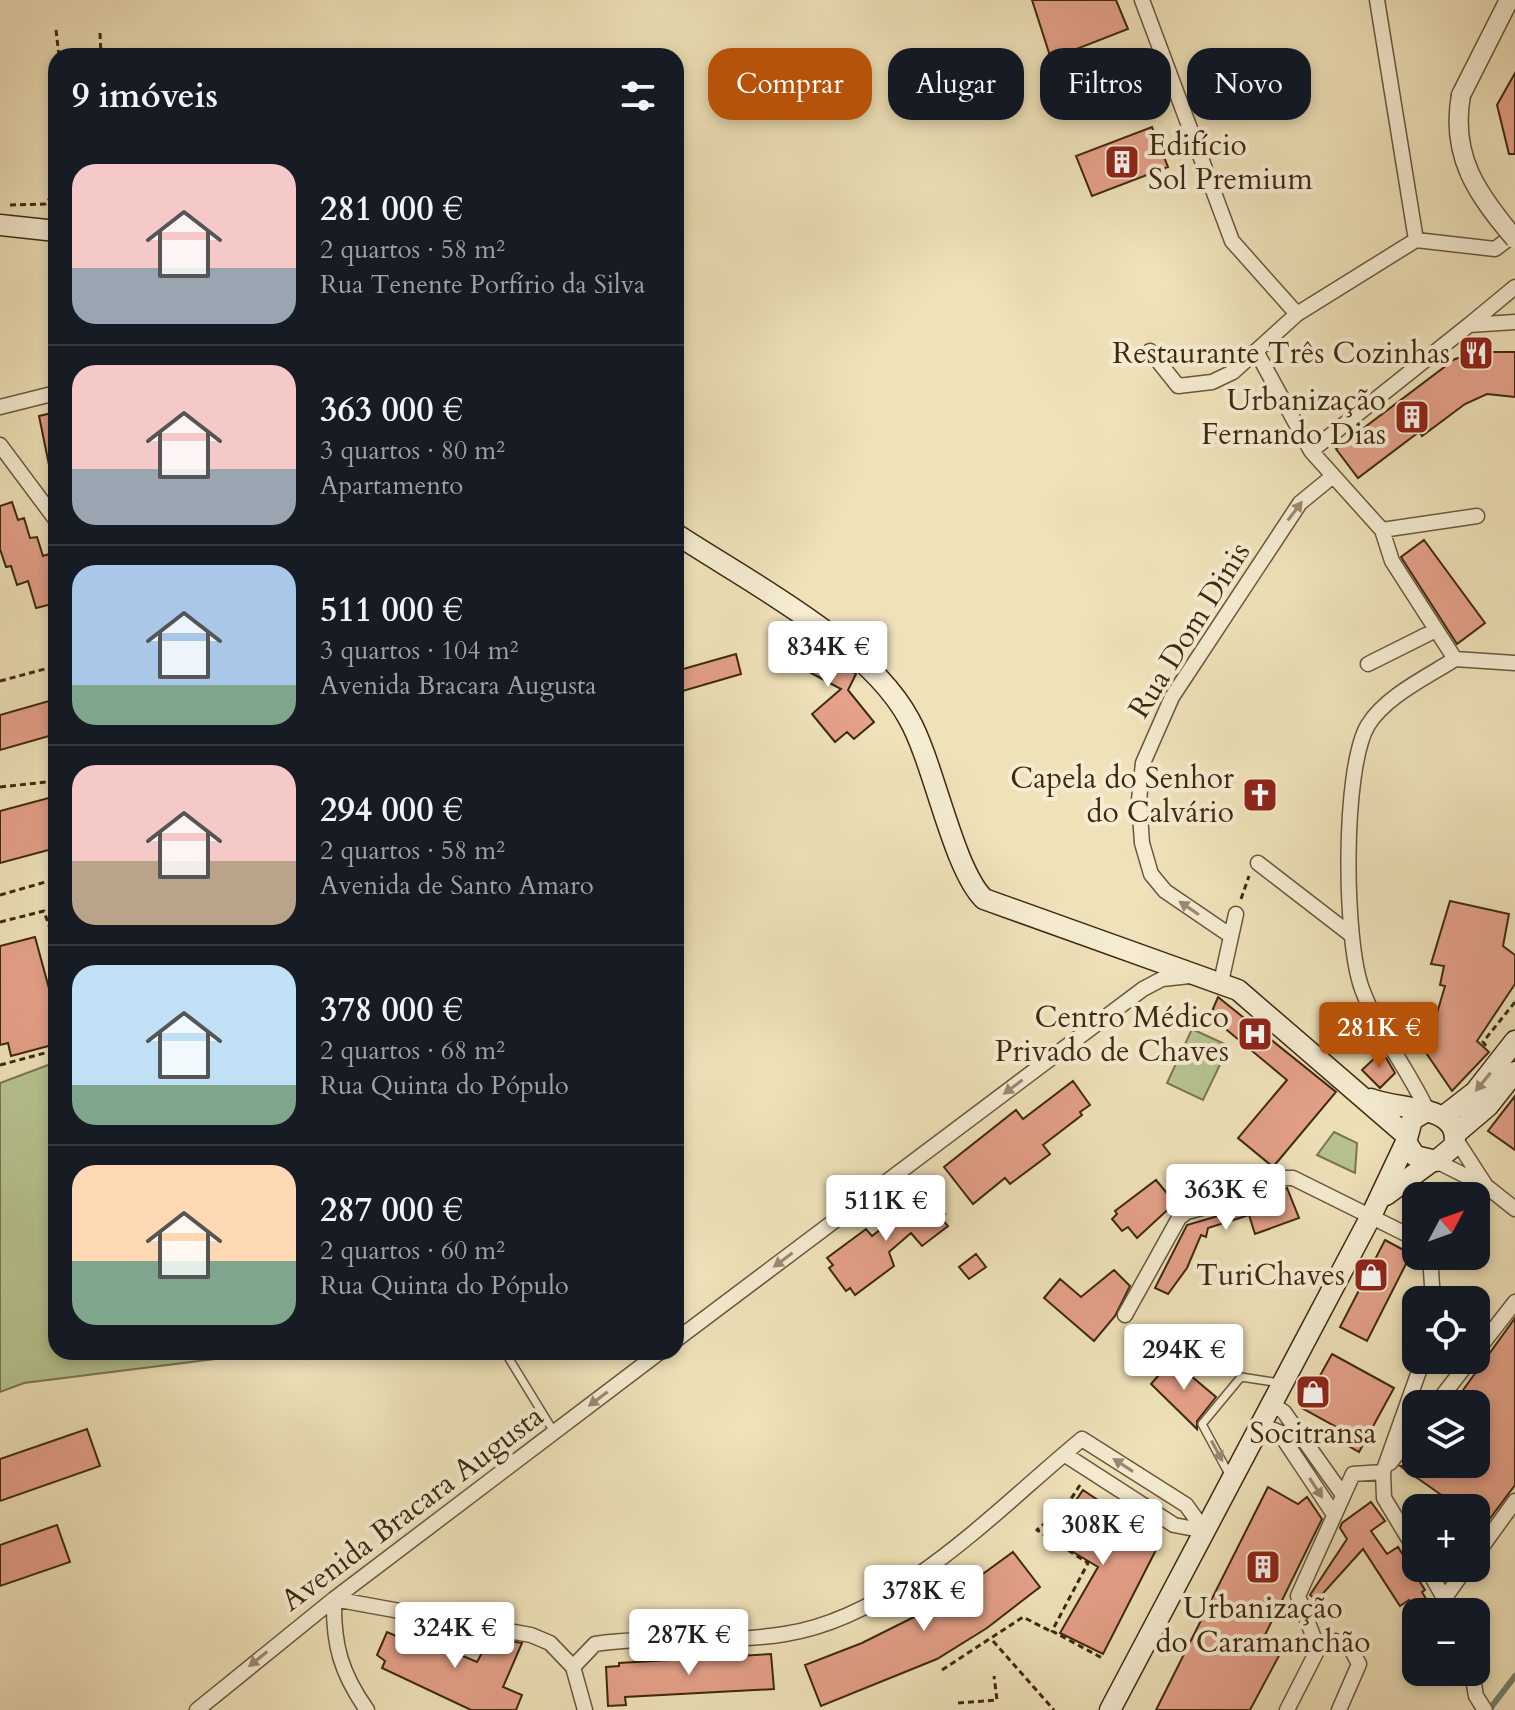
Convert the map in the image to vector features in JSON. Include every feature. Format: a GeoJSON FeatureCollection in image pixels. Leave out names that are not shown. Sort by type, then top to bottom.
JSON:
{"type":"FeatureCollection","features":[{"type":"Feature","properties":{"kind":"main road"},"geometry":{"type":"LineString","coordinates":[[0,225],[48,230]]}},
{"type":"Feature","properties":{"kind":"main road"},"geometry":{"type":"LineString","coordinates":[[684,539],[835,638],[882,680],[917,733],[975,889],[990,902],[1221,982],[1254,1003],[1365,1097],[1406,1139],[1415,1156],[1434,1161]]}},
{"type":"Feature","properties":{"kind":"main road"},"geometry":{"type":"LineString","coordinates":[[1442,1122],[1475,1092],[1515,1041]]}},
{"type":"Feature","properties":{"kind":"main road"},"geometry":{"type":"LineString","coordinates":[[1110,1710],[1374,1210],[1412,1120],[1442,1122],[1480,1114],[1515,1072]]}},
{"type":"Feature","properties":{"kind":"main road"},"geometry":{"type":"LineString","coordinates":[[1365,1097],[1442,1122]]}},
{"type":"Feature","properties":{"kind":"main road"},"geometry":{"type":"LineString","coordinates":[[1374,1210],[1403,1180],[1450,1153],[1442,1122]]}},
{"type":"Feature","properties":{"kind":"street"},"geometry":{"type":"LineString","coordinates":[[1142,0],[1232,241],[1297,314]]}},
{"type":"Feature","properties":{"kind":"street"},"geometry":{"type":"LineString","coordinates":[[1377,0],[1416,240]]}},
{"type":"Feature","properties":{"kind":"street"},"geometry":{"type":"LineString","coordinates":[[1150,351],[1178,386],[1212,382],[1233,372],[1297,314],[1416,240],[1495,249],[1515,236],[1477,192],[1465,168],[1458,142],[1461,95],[1509,0]]}},
{"type":"Feature","properties":{"kind":"street"},"geometry":{"type":"LineString","coordinates":[[1311,451],[1515,287]]}},
{"type":"Feature","properties":{"kind":"street"},"geometry":{"type":"LineString","coordinates":[[1469,325],[1515,322]]}},
{"type":"Feature","properties":{"kind":"street"},"geometry":{"type":"LineString","coordinates":[[1256,351],[1311,451],[1382,530],[1392,561],[1455,659]]}},
{"type":"Feature","properties":{"kind":"street"},"geometry":{"type":"LineString","coordinates":[[0,407],[48,395]]}},
{"type":"Feature","properties":{"kind":"street"},"geometry":{"type":"LineString","coordinates":[[0,445],[48,509]]}},
{"type":"Feature","properties":{"kind":"street","name":"Rua Dom Dinis"},"geometry":{"type":"LineString","coordinates":[[1231,936],[1165,891],[1151,874],[1142,843],[1139,800],[1143,763],[1155,730],[1180,684],[1300,503],[1333,476]]}},
{"type":"Feature","properties":{"kind":"street"},"geometry":{"type":"LineString","coordinates":[[1382,530],[1477,516]]}},
{"type":"Feature","properties":{"kind":"street"},"geometry":{"type":"LineString","coordinates":[[1368,664],[1436,630]]}},
{"type":"Feature","properties":{"kind":"street"},"geometry":{"type":"LineString","coordinates":[[1483,1182],[1442,1122],[1364,995],[1350,934],[1349,878],[1358,752],[1369,725],[1390,702],[1455,659],[1515,663]]}},
{"type":"Feature","properties":{"kind":"street"},"geometry":{"type":"LineString","coordinates":[[1258,863],[1350,934]]}},
{"type":"Feature","properties":{"kind":"street"},"geometry":{"type":"LineString","coordinates":[[1221,982],[1236,914]]}},
{"type":"Feature","properties":{"kind":"street"},"geometry":{"type":"LineString","coordinates":[[1123,946],[1145,967],[1143,989]]}},
{"type":"Feature","properties":{"kind":"street"},"geometry":{"type":"LineString","coordinates":[[684,1334],[1143,989],[1168,977],[1199,976]]}},
{"type":"Feature","properties":{"kind":"street"},"geometry":{"type":"LineString","coordinates":[[1434,1161],[1478,1182]]}},
{"type":"Feature","properties":{"kind":"street"},"geometry":{"type":"LineString","coordinates":[[1125,1315],[1179,1218],[1187,1212],[1252,1195],[1279,1178],[1293,1178],[1374,1210],[1402,1229]]}},
{"type":"Feature","properties":{"kind":"street"},"geometry":{"type":"LineString","coordinates":[[1490,1189],[1509,1204],[1515,1218]]}},
{"type":"Feature","properties":{"kind":"street"},"geometry":{"type":"LineString","coordinates":[[1490,1334],[1515,1302]]}},
{"type":"Feature","properties":{"kind":"street","name":"Avenida Bracara Augusta"},"geometry":{"type":"LineString","coordinates":[[197,1710],[334,1599],[649,1360]]}},
{"type":"Feature","properties":{"kind":"street"},"geometry":{"type":"LineString","coordinates":[[1402,1528],[1384,1498],[1383,1472],[1418,1374]]}},
{"type":"Feature","properties":{"kind":"street"},"geometry":{"type":"LineString","coordinates":[[1447,1390],[1459,1374]]}},
{"type":"Feature","properties":{"kind":"street"},"geometry":{"type":"LineString","coordinates":[[1272,1404],[1284,1412],[1343,1495]]}},
{"type":"Feature","properties":{"kind":"street"},"geometry":{"type":"LineString","coordinates":[[1261,1425],[1279,1432],[1333,1513]]}},
{"type":"Feature","properties":{"kind":"street"},"geometry":{"type":"LineString","coordinates":[[573,1667],[595,1644],[784,1635],[840,1618],[880,1600],[937,1560],[1082,1439],[1186,1505],[1205,1531]]}},
{"type":"Feature","properties":{"kind":"street"},"geometry":{"type":"LineString","coordinates":[[1318,1649],[1298,1596],[1353,1474],[1383,1472],[1402,1447]]}},
{"type":"Feature","properties":{"kind":"street"},"geometry":{"type":"LineString","coordinates":[[1064,1454],[1174,1525],[1205,1531]]}},
{"type":"Feature","properties":{"kind":"street"},"geometry":{"type":"LineString","coordinates":[[1490,1536],[1515,1501]]}},
{"type":"Feature","properties":{"kind":"street"},"geometry":{"type":"LineString","coordinates":[[367,1710],[346,1680],[334,1631],[334,1599],[531,1635],[550,1643],[573,1667],[585,1710]]}},
{"type":"Feature","properties":{"kind":"street"},"geometry":{"type":"LineString","coordinates":[[1287,1710],[1318,1649],[1336,1641],[1349,1645],[1358,1655],[1359,1669],[1339,1710]]}},
{"type":"Feature","properties":{"kind":"street"},"geometry":{"type":"LineString","coordinates":[[1474,1686],[1484,1709]]}},
{"type":"Feature","properties":{"kind":"lane"},"geometry":{"type":"LineString","coordinates":[[510,1360],[554,1432]]}},
{"type":"Feature","properties":{"kind":"lane"},"geometry":{"type":"LineString","coordinates":[[1232,1480],[1202,1424],[1241,1377],[1282,1384]]}},
{"type":"Feature","properties":{"kind":"path"},"geometry":{"type":"LineString","coordinates":[[56,30],[58,48]]}},
{"type":"Feature","properties":{"kind":"path"},"geometry":{"type":"LineString","coordinates":[[100,33],[101,48]]}},
{"type":"Feature","properties":{"kind":"path"},"geometry":{"type":"LineString","coordinates":[[0,205],[45,204],[48,200]]}},
{"type":"Feature","properties":{"kind":"path"},"geometry":{"type":"LineString","coordinates":[[0,681],[48,668]]}},
{"type":"Feature","properties":{"kind":"path"},"geometry":{"type":"LineString","coordinates":[[0,787],[48,782]]}},
{"type":"Feature","properties":{"kind":"path"},"geometry":{"type":"LineString","coordinates":[[1236,914],[1250,872],[1258,863]]}},
{"type":"Feature","properties":{"kind":"path"},"geometry":{"type":"LineString","coordinates":[[0,895],[48,881]]}},
{"type":"Feature","properties":{"kind":"path"},"geometry":{"type":"LineString","coordinates":[[0,922],[44,911],[48,923]]}},
{"type":"Feature","properties":{"kind":"path"},"geometry":{"type":"LineString","coordinates":[[0,1065],[48,1052]]}},
{"type":"Feature","properties":{"kind":"path"},"geometry":{"type":"LineString","coordinates":[[1052,1631],[1088,1563],[1037,1530],[1069,1502],[1081,1483]]}},
{"type":"Feature","properties":{"kind":"path"},"geometry":{"type":"LineString","coordinates":[[942,1670],[1023,1617],[1104,1659]]}},
{"type":"Feature","properties":{"kind":"path"},"geometry":{"type":"LineString","coordinates":[[992,1640],[1054,1710]]}},
{"type":"Feature","properties":{"kind":"path"},"geometry":{"type":"LineString","coordinates":[[958,1703],[997,1700],[994,1676]]}},
{"type":"Feature","properties":{"kind":"green space"},"geometry":{"type":"Polygon","coordinates":[[[1192,1029],[1229,1046],[1203,1100],[1167,1083],[1192,1029]]]}},
{"type":"Feature","properties":{"kind":"green space"},"geometry":{"type":"Polygon","coordinates":[[[48,1065],[48,1360],[207,1360],[24,1383],[0,1392],[0,1083],[48,1065]]]}},
{"type":"Feature","properties":{"kind":"green space"},"geometry":{"type":"Polygon","coordinates":[[[1334,1132],[1357,1143],[1355,1173],[1317,1155],[1334,1132]]]}},
{"type":"Feature","properties":{"kind":"building"},"geometry":{"type":"Polygon","coordinates":[[[1032,0],[1116,0],[1128,29],[1079,48],[1047,48],[1032,0]]]}},
{"type":"Feature","properties":{"kind":"building"},"geometry":{"type":"Polygon","coordinates":[[[1515,73],[1515,154],[1509,154],[1497,105],[1515,73]]]}},
{"type":"Feature","properties":{"kind":"building","name":"Edifício Sol Premium"},"geometry":{"type":"Polygon","coordinates":[[[1152,127],[1168,167],[1092,196],[1076,156],[1152,127]]]}},
{"type":"Feature","properties":{"kind":"building","name":"Urbanização Fernando Dias"},"geometry":{"type":"Polygon","coordinates":[[[1481,352],[1515,352],[1515,397],[1487,394],[1465,404],[1422,436],[1419,432],[1358,478],[1336,449],[1455,359],[1481,352]]]}},
{"type":"Feature","properties":{"kind":"building"},"geometry":{"type":"Polygon","coordinates":[[[48,414],[48,460],[39,416],[48,414]]]}},
{"type":"Feature","properties":{"kind":"building"},"geometry":{"type":"Polygon","coordinates":[[[12,502],[18,520],[24,518],[30,538],[37,537],[43,556],[48,554],[48,605],[36,608],[28,581],[17,585],[11,566],[6,567],[0,549],[0,506],[12,502]]]}},
{"type":"Feature","properties":{"kind":"building"},"geometry":{"type":"Polygon","coordinates":[[[1424,540],[1485,623],[1457,644],[1401,557],[1424,540]]]}},
{"type":"Feature","properties":{"kind":"building"},"geometry":{"type":"Polygon","coordinates":[[[799,639],[856,674],[848,690],[874,722],[854,739],[847,732],[835,742],[812,714],[841,689],[787,660],[774,663],[770,647],[799,639]]]}},
{"type":"Feature","properties":{"kind":"building"},"geometry":{"type":"Polygon","coordinates":[[[736,654],[741,674],[684,691],[684,669],[736,654]]]}},
{"type":"Feature","properties":{"kind":"building"},"geometry":{"type":"Polygon","coordinates":[[[48,701],[48,736],[0,750],[0,715],[48,701]]]}},
{"type":"Feature","properties":{"kind":"building"},"geometry":{"type":"Polygon","coordinates":[[[48,798],[48,850],[0,863],[0,811],[48,798]]]}},
{"type":"Feature","properties":{"kind":"building"},"geometry":{"type":"Polygon","coordinates":[[[1450,901],[1509,914],[1503,946],[1515,955],[1515,984],[1477,1041],[1489,1052],[1452,1091],[1420,1044],[1415,1047],[1406,1032],[1435,1020],[1445,986],[1440,985],[1444,966],[1431,964],[1450,901]]]}},
{"type":"Feature","properties":{"kind":"building"},"geometry":{"type":"Polygon","coordinates":[[[35,937],[48,985],[48,1046],[11,1056],[8,1043],[0,1045],[0,946],[35,937]]]}},
{"type":"Feature","properties":{"kind":"building"},"geometry":{"type":"Polygon","coordinates":[[[1218,997],[1336,1092],[1273,1167],[1238,1138],[1287,1080],[1210,1016],[1218,997]]]}},
{"type":"Feature","properties":{"kind":"building"},"geometry":{"type":"Polygon","coordinates":[[[1382,1051],[1395,1073],[1380,1088],[1362,1070],[1382,1051]]]}},
{"type":"Feature","properties":{"kind":"building"},"geometry":{"type":"Polygon","coordinates":[[[1073,1081],[1090,1105],[1080,1112],[1082,1115],[1043,1145],[1050,1154],[1010,1184],[1005,1178],[973,1204],[944,1167],[1016,1110],[1023,1119],[1073,1081]]]}},
{"type":"Feature","properties":{"kind":"building"},"geometry":{"type":"Polygon","coordinates":[[[1515,1096],[1515,1150],[1488,1131],[1515,1096]]]}},
{"type":"Feature","properties":{"kind":"building"},"geometry":{"type":"Polygon","coordinates":[[[1156,1180],[1175,1203],[1137,1238],[1128,1227],[1122,1231],[1112,1219],[1117,1214],[1115,1211],[1156,1180]]]}},
{"type":"Feature","properties":{"kind":"building"},"geometry":{"type":"Polygon","coordinates":[[[1287,1188],[1299,1218],[1255,1234],[1249,1215],[1208,1228],[1206,1237],[1201,1235],[1187,1268],[1168,1294],[1155,1288],[1187,1225],[1255,1205],[1287,1188]]]}},
{"type":"Feature","properties":{"kind":"building"},"geometry":{"type":"Polygon","coordinates":[[[927,1192],[945,1214],[940,1217],[948,1226],[922,1246],[911,1233],[889,1252],[894,1266],[855,1295],[850,1288],[846,1291],[829,1268],[833,1265],[827,1258],[866,1229],[872,1236],[895,1218],[890,1213],[912,1196],[916,1200],[927,1192]]]}},
{"type":"Feature","properties":{"kind":"building"},"geometry":{"type":"Polygon","coordinates":[[[1385,1240],[1402,1249],[1403,1270],[1367,1341],[1340,1327],[1385,1240]]]}},
{"type":"Feature","properties":{"kind":"building"},"geometry":{"type":"Polygon","coordinates":[[[976,1254],[986,1267],[969,1279],[959,1267],[976,1254]]]}},
{"type":"Feature","properties":{"kind":"building"},"geometry":{"type":"Polygon","coordinates":[[[1114,1270],[1130,1286],[1115,1316],[1094,1341],[1044,1298],[1060,1279],[1081,1297],[1114,1270]]]}},
{"type":"Feature","properties":{"kind":"building"},"geometry":{"type":"Polygon","coordinates":[[[1515,1318],[1515,1485],[1490,1518],[1490,1494],[1440,1494],[1417,1478],[1490,1478],[1490,1390],[1463,1390],[1475,1374],[1490,1374],[1490,1353],[1515,1318]]]}},
{"type":"Feature","properties":{"kind":"building"},"geometry":{"type":"Polygon","coordinates":[[[1332,1354],[1394,1388],[1359,1452],[1333,1437],[1338,1428],[1302,1408],[1332,1354]]]}},
{"type":"Feature","properties":{"kind":"building"},"geometry":{"type":"Polygon","coordinates":[[[1172,1360],[1216,1397],[1197,1421],[1197,1429],[1151,1384],[1172,1360]]]}},
{"type":"Feature","properties":{"kind":"building"},"geometry":{"type":"Polygon","coordinates":[[[87,1429],[100,1466],[0,1501],[0,1459],[87,1429]]]}},
{"type":"Feature","properties":{"kind":"building","name":"Urbanização do Caramanchão"},"geometry":{"type":"Polygon","coordinates":[[[1268,1487],[1298,1504],[1307,1497],[1322,1519],[1263,1639],[1282,1650],[1250,1710],[1156,1710],[1268,1487]]]}},
{"type":"Feature","properties":{"kind":"building"},"geometry":{"type":"Polygon","coordinates":[[[1083,1490],[1160,1542],[1103,1654],[1060,1633],[1098,1567],[1045,1535],[1054,1519],[1060,1524],[1083,1490]]]}},
{"type":"Feature","properties":{"kind":"building"},"geometry":{"type":"Polygon","coordinates":[[[1371,1502],[1385,1521],[1371,1531],[1387,1554],[1398,1547],[1402,1553],[1402,1582],[1420,1582],[1426,1598],[1402,1598],[1400,1606],[1363,1549],[1317,1600],[1310,1595],[1347,1539],[1340,1528],[1342,1523],[1371,1502]]]}},
{"type":"Feature","properties":{"kind":"building"},"geometry":{"type":"Polygon","coordinates":[[[57,1525],[70,1562],[0,1586],[0,1545],[57,1525]]]}},
{"type":"Feature","properties":{"kind":"building"},"geometry":{"type":"Polygon","coordinates":[[[1013,1552],[1040,1587],[987,1628],[937,1659],[821,1706],[805,1665],[862,1643],[914,1617],[965,1587],[1013,1552]]]}},
{"type":"Feature","properties":{"kind":"building"},"geometry":{"type":"Polygon","coordinates":[[[423,1625],[445,1630],[439,1646],[477,1662],[490,1638],[522,1643],[503,1687],[522,1695],[516,1710],[471,1710],[382,1668],[385,1661],[377,1655],[387,1632],[415,1644],[423,1625]]]}},
{"type":"Feature","properties":{"kind":"building"},"geometry":{"type":"Polygon","coordinates":[[[771,1654],[774,1689],[625,1697],[626,1705],[608,1706],[606,1667],[619,1666],[619,1663],[771,1654]]]}},
{"type":"Feature","properties":{"kind":"waterway"},"geometry":{"type":"LineString","coordinates":[[1489,1710],[1515,1676]]}},
{"type":"Feature","properties":{"kind":"place","name":"Edifício Sol Premium"},"geometry":{"type":"Point","coordinates":[1122,162]}},
{"type":"Feature","properties":{"kind":"place","name":"Restaurante Três Cozinhas"},"geometry":{"type":"Point","coordinates":[1476,353]}},
{"type":"Feature","properties":{"kind":"place","name":"Urbanização Fernando Dias"},"geometry":{"type":"Point","coordinates":[1412,417]}},
{"type":"Feature","properties":{"kind":"place","name":"Capela do Senhor do Calvário"},"geometry":{"type":"Point","coordinates":[1260,795]}},
{"type":"Feature","properties":{"kind":"place","name":"Centro Médico Privado de Chaves"},"geometry":{"type":"Point","coordinates":[1255,1034]}},
{"type":"Feature","properties":{"kind":"place","name":"TuriChaves"},"geometry":{"type":"Point","coordinates":[1371,1275]}},
{"type":"Feature","properties":{"kind":"place","name":"Socitransa"},"geometry":{"type":"Point","coordinates":[1313,1392]}},
{"type":"Feature","properties":{"kind":"place","name":"Urbanização do Caramanchão"},"geometry":{"type":"Point","coordinates":[1263,1567]}}]}
